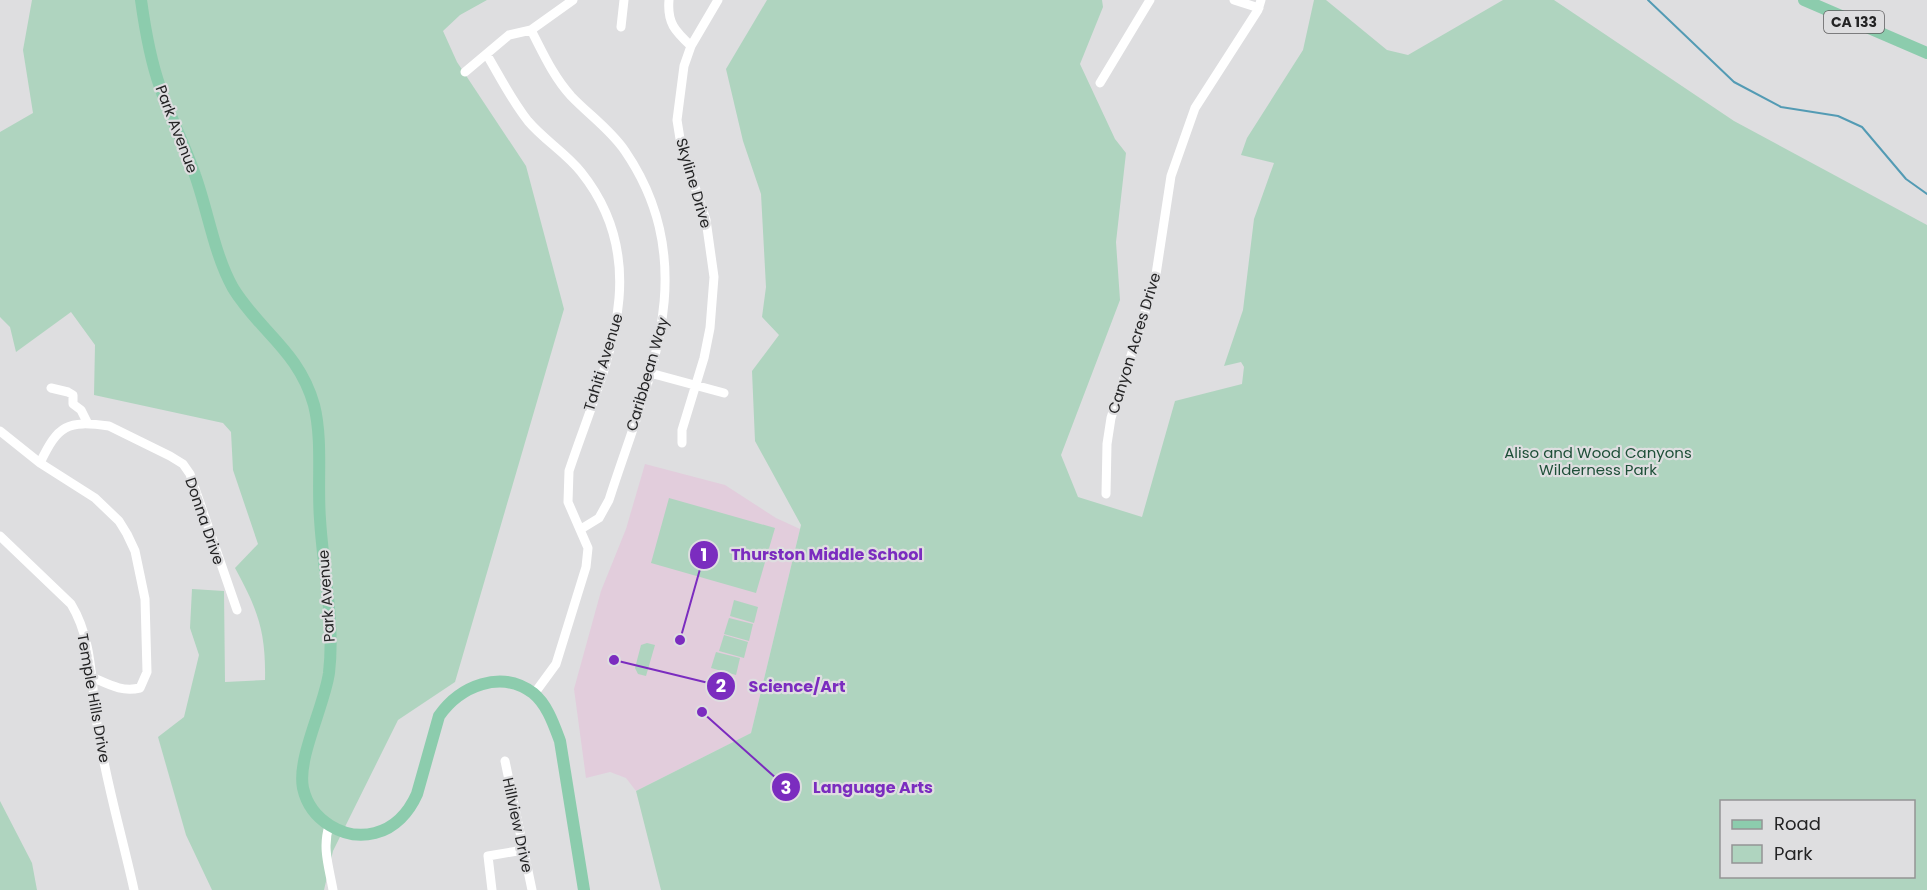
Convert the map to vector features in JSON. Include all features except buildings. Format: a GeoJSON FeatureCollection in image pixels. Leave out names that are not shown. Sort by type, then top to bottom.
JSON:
{"type":"FeatureCollection","features":[{"type":"Feature","properties":{"kind":"main road","name":"Park Avenue"},"geometry":{"type":"LineString","coordinates":[[141,0],[147,39],[159,86],[195,175],[225,270],[251,313],[294,360],[309,389],[314,408],[320,520],[331,618],[326,690],[303,763],[302,779],[308,802],[329,826]]}},
{"type":"Feature","properties":{"kind":"main road","name":"CA 133"},"geometry":{"type":"LineString","coordinates":[[1804,0],[1927,53]]}},
{"type":"Feature","properties":{"kind":"main road"},"geometry":{"type":"LineString","coordinates":[[329,826],[345,832],[371,834],[394,825],[403,817],[417,794],[439,716],[446,706],[465,690],[501,681],[534,694],[552,719],[560,741],[584,890]]}},
{"type":"Feature","properties":{"kind":"street"},"geometry":{"type":"LineString","coordinates":[[465,72],[509,35],[531,30],[573,0]]}},
{"type":"Feature","properties":{"kind":"street"},"geometry":{"type":"LineString","coordinates":[[621,27],[624,0]]}},
{"type":"Feature","properties":{"kind":"street"},"geometry":{"type":"LineString","coordinates":[[669,0],[669,20],[673,28],[691,46]]}},
{"type":"Feature","properties":{"kind":"street","name":"Skyline Drive"},"geometry":{"type":"LineString","coordinates":[[682,443],[682,430],[711,328],[714,277],[706,220],[681,145],[677,120],[684,66],[691,46],[718,0]]}},
{"type":"Feature","properties":{"kind":"street"},"geometry":{"type":"LineString","coordinates":[[1100,83],[1150,0]]}},
{"type":"Feature","properties":{"kind":"street"},"geometry":{"type":"LineString","coordinates":[[1234,0],[1260,4]]}},
{"type":"Feature","properties":{"kind":"street","name":"Canyon Acres Drive"},"geometry":{"type":"LineString","coordinates":[[1106,494],[1107,444],[1111,418],[1155,281],[1171,176],[1195,108],[1260,4]]}},
{"type":"Feature","properties":{"kind":"street","name":"Caribbean Way"},"geometry":{"type":"LineString","coordinates":[[531,30],[561,84],[585,111],[603,125],[629,158],[656,214],[664,253],[666,303],[650,373],[609,500],[599,518],[581,529]]}},
{"type":"Feature","properties":{"kind":"street","name":"Tahiti Avenue"},"geometry":{"type":"LineString","coordinates":[[486,55],[529,121],[580,170],[592,188],[609,223],[620,261],[620,304],[615,332],[568,479],[568,502],[588,548],[586,567],[556,664],[534,694]]}},
{"type":"Feature","properties":{"kind":"street"},"geometry":{"type":"LineString","coordinates":[[650,373],[724,393]]}},
{"type":"Feature","properties":{"kind":"street"},"geometry":{"type":"LineString","coordinates":[[51,388],[72,395],[73,404],[81,410],[88,424]]}},
{"type":"Feature","properties":{"kind":"street","name":"Donna Drive"},"geometry":{"type":"LineString","coordinates":[[40,463],[56,432],[75,424],[88,424],[109,426],[183,464],[195,485],[237,610]]}},
{"type":"Feature","properties":{"kind":"street"},"geometry":{"type":"LineString","coordinates":[[0,431],[40,463],[95,498],[119,521],[137,561],[145,598],[147,672],[140,688],[130,690],[119,689],[94,678]]}},
{"type":"Feature","properties":{"kind":"street","name":"Temple Hills Drive"},"geometry":{"type":"LineString","coordinates":[[0,536],[71,604],[84,632],[94,678],[97,724],[134,890]]}},
{"type":"Feature","properties":{"kind":"street","name":"Hillview Drive"},"geometry":{"type":"LineString","coordinates":[[505,761],[532,890]]}},
{"type":"Feature","properties":{"kind":"street"},"geometry":{"type":"LineString","coordinates":[[329,826],[325,846],[333,890]]}},
{"type":"Feature","properties":{"kind":"street"},"geometry":{"type":"LineString","coordinates":[[492,890],[488,856],[523,850]]}},
{"type":"Feature","properties":{"kind":"shaded area"},"geometry":{"type":"Polygon","coordinates":[[[645,464],[725,485],[776,518],[800,529],[751,733],[636,791],[626,778],[610,772],[586,778],[574,689],[601,591],[626,529],[645,464]]]}},
{"type":"Feature","properties":{"kind":"green space"},"geometry":{"type":"Polygon","coordinates":[[[32,0],[487,0],[460,15],[443,31],[457,62],[526,166],[564,309],[455,682],[398,720],[333,851],[324,890],[212,890],[186,835],[158,737],[184,717],[199,655],[190,628],[192,589],[224,591],[225,682],[265,680],[264,648],[259,622],[250,596],[235,568],[258,544],[233,470],[231,432],[223,423],[94,395],[95,345],[71,312],[16,352],[10,327],[0,317],[0,132],[33,113],[23,50],[32,0]]]}},
{"type":"Feature","properties":{"kind":"green space","name":"Aliso and Wood Canyons Wilderness Park"},"geometry":{"type":"Polygon","coordinates":[[[767,0],[1102,0],[1103,7],[1080,64],[1115,139],[1126,153],[1116,242],[1120,300],[1061,455],[1078,497],[1142,517],[1175,401],[1242,384],[1244,367],[1241,362],[1224,366],[1243,310],[1254,219],[1274,163],[1241,155],[1247,138],[1303,50],[1314,0],[1326,0],[1387,50],[1408,55],[1503,0],[1554,0],[1734,121],[1927,225],[1927,890],[661,890],[636,791],[751,733],[801,525],[755,441],[752,371],[779,335],[762,317],[766,287],[761,194],[743,141],[726,69],[767,0]]]}},
{"type":"Feature","properties":{"kind":"green space"},"geometry":{"type":"Polygon","coordinates":[[[669,498],[775,528],[756,593],[651,563],[669,498]]]}},
{"type":"Feature","properties":{"kind":"green space"},"geometry":{"type":"Polygon","coordinates":[[[734,600],[758,607],[754,623],[730,616],[734,600]]]}},
{"type":"Feature","properties":{"kind":"green space"},"geometry":{"type":"Polygon","coordinates":[[[729,618],[753,624],[749,641],[724,634],[729,618]]]}},
{"type":"Feature","properties":{"kind":"green space"},"geometry":{"type":"Polygon","coordinates":[[[724,635],[748,642],[744,658],[719,651],[724,635]]]}},
{"type":"Feature","properties":{"kind":"green space"},"geometry":{"type":"Polygon","coordinates":[[[647,643],[655,645],[646,676],[638,674],[635,668],[641,645],[647,643]]]}},
{"type":"Feature","properties":{"kind":"green space"},"geometry":{"type":"Polygon","coordinates":[[[716,652],[740,658],[736,675],[711,668],[716,652]]]}},
{"type":"Feature","properties":{"kind":"green space"},"geometry":{"type":"Polygon","coordinates":[[[0,801],[32,863],[37,890],[0,890],[0,801]]]}},
{"type":"Feature","properties":{"kind":"waterway"},"geometry":{"type":"LineString","coordinates":[[1648,0],[1734,82],[1781,107],[1838,116],[1862,127],[1906,179],[1927,194]]}},
{"type":"Feature","properties":{"kind":"place","name":"Thurston Middle School"},"geometry":{"type":"Point","coordinates":[680,640]}},
{"type":"Feature","properties":{"kind":"place","name":"Science/Art"},"geometry":{"type":"Point","coordinates":[614,660]}},
{"type":"Feature","properties":{"kind":"place","name":"Language Arts"},"geometry":{"type":"Point","coordinates":[702,712]}}]}
